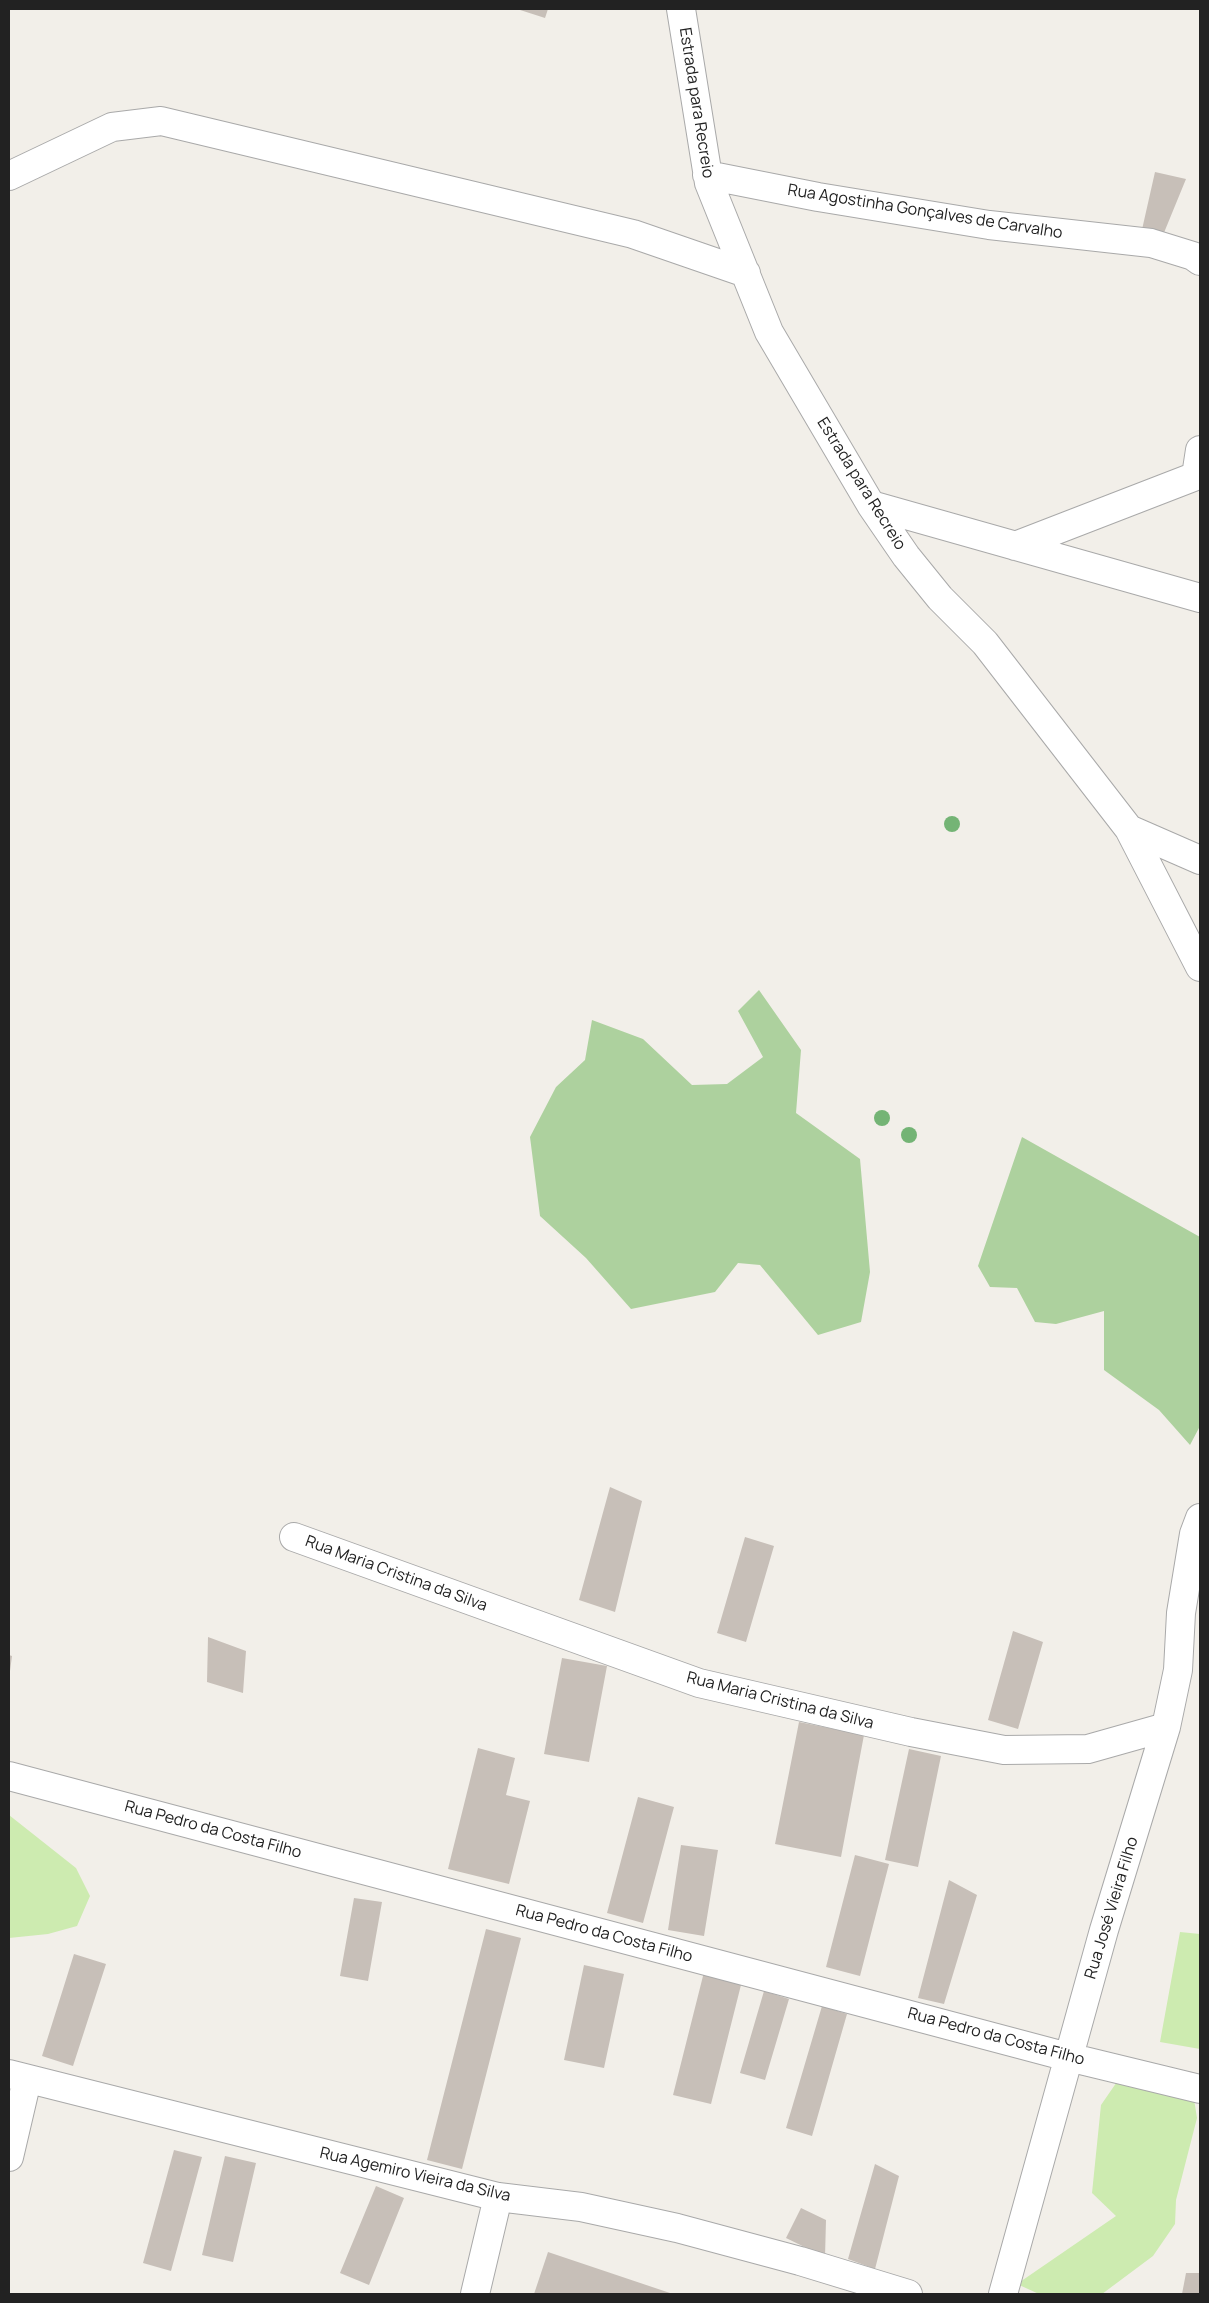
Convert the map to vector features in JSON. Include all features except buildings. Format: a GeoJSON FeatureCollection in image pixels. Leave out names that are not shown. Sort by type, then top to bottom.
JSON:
{"type":"FeatureCollection","features":[{"type":"Feature","properties":{"kind":"street","name":"Estrada para Recreio"},"geometry":{"type":"LineString","coordinates":[[681,9],[707,175],[769,332],[871,505],[906,556],[940,598],[985,643],[1129,829],[1200,860]]}},
{"type":"Feature","properties":{"kind":"street"},"geometry":{"type":"LineString","coordinates":[[9,176],[112,127],[161,122],[633,234],[746,273]]}},
{"type":"Feature","properties":{"kind":"street","name":"Rua Agostinha Gonçalves de Carvalho"},"geometry":{"type":"LineString","coordinates":[[707,175],[818,197],[989,225],[1151,244],[1193,256],[1200,261]]}},
{"type":"Feature","properties":{"kind":"street"},"geometry":{"type":"LineString","coordinates":[[1015,546],[1196,476],[1200,450]]}},
{"type":"Feature","properties":{"kind":"street"},"geometry":{"type":"LineString","coordinates":[[871,505],[1200,598]]}},
{"type":"Feature","properties":{"kind":"street"},"geometry":{"type":"LineString","coordinates":[[1129,829],[1200,967]]}},
{"type":"Feature","properties":{"kind":"street","name":"Rua José Vieira Filho"},"geometry":{"type":"LineString","coordinates":[[1003,2294],[1104,1930],[1166,1727],[1178,1670],[1181,1614],[1194,1534],[1200,1518]]}},
{"type":"Feature","properties":{"kind":"street","name":"Rua Maria Cristina da Silva"},"geometry":{"type":"LineString","coordinates":[[294,1537],[699,1683],[911,1732],[1004,1750],[1088,1749],[1166,1727]]}},
{"type":"Feature","properties":{"kind":"street","name":"Rua Pedro da Costa Filho"},"geometry":{"type":"LineString","coordinates":[[9,1776],[1068,2057],[1200,2089]]}},
{"type":"Feature","properties":{"kind":"street"},"geometry":{"type":"LineString","coordinates":[[9,2157],[18,2077]]}},
{"type":"Feature","properties":{"kind":"street","name":"Rua Agemiro Vieira da Silva"},"geometry":{"type":"LineString","coordinates":[[18,2077],[498,2197],[582,2207],[677,2228],[800,2261],[908,2294]]}},
{"type":"Feature","properties":{"kind":"street"},"geometry":{"type":"LineString","coordinates":[[475,2294],[498,2197]]}},
{"type":"Feature","properties":{"kind":"green space"},"geometry":{"type":"Polygon","coordinates":[[[759,990],[801,1050],[796,1113],[860,1159],[870,1272],[861,1322],[818,1335],[760,1265],[738,1263],[715,1292],[631,1309],[586,1258],[540,1216],[530,1137],[556,1087],[585,1060],[592,1020],[643,1039],[692,1085],[727,1084],[763,1057],[738,1011],[759,990]]]}},
{"type":"Feature","properties":{"kind":"green space"},"geometry":{"type":"Polygon","coordinates":[[[1022,1137],[1200,1237],[1200,1426],[1190,1445],[1159,1410],[1104,1370],[1104,1311],[1056,1324],[1035,1322],[1017,1288],[990,1287],[978,1266],[1022,1137]]]}},
{"type":"Feature","properties":{"kind":"green space"},"geometry":{"type":"Polygon","coordinates":[[[9,1815],[76,1868],[90,1896],[77,1926],[48,1934],[9,1938],[9,1815]]]}},
{"type":"Feature","properties":{"kind":"green space"},"geometry":{"type":"Polygon","coordinates":[[[1180,1932],[1200,1934],[1200,2049],[1160,2042],[1180,1932]]]}},
{"type":"Feature","properties":{"kind":"green space"},"geometry":{"type":"Polygon","coordinates":[[[1121,2076],[1193,2093],[1197,2118],[1176,2200],[1175,2224],[1153,2256],[1102,2294],[1039,2294],[1017,2284],[1116,2216],[1092,2193],[1101,2105],[1121,2076]]]}}]}
